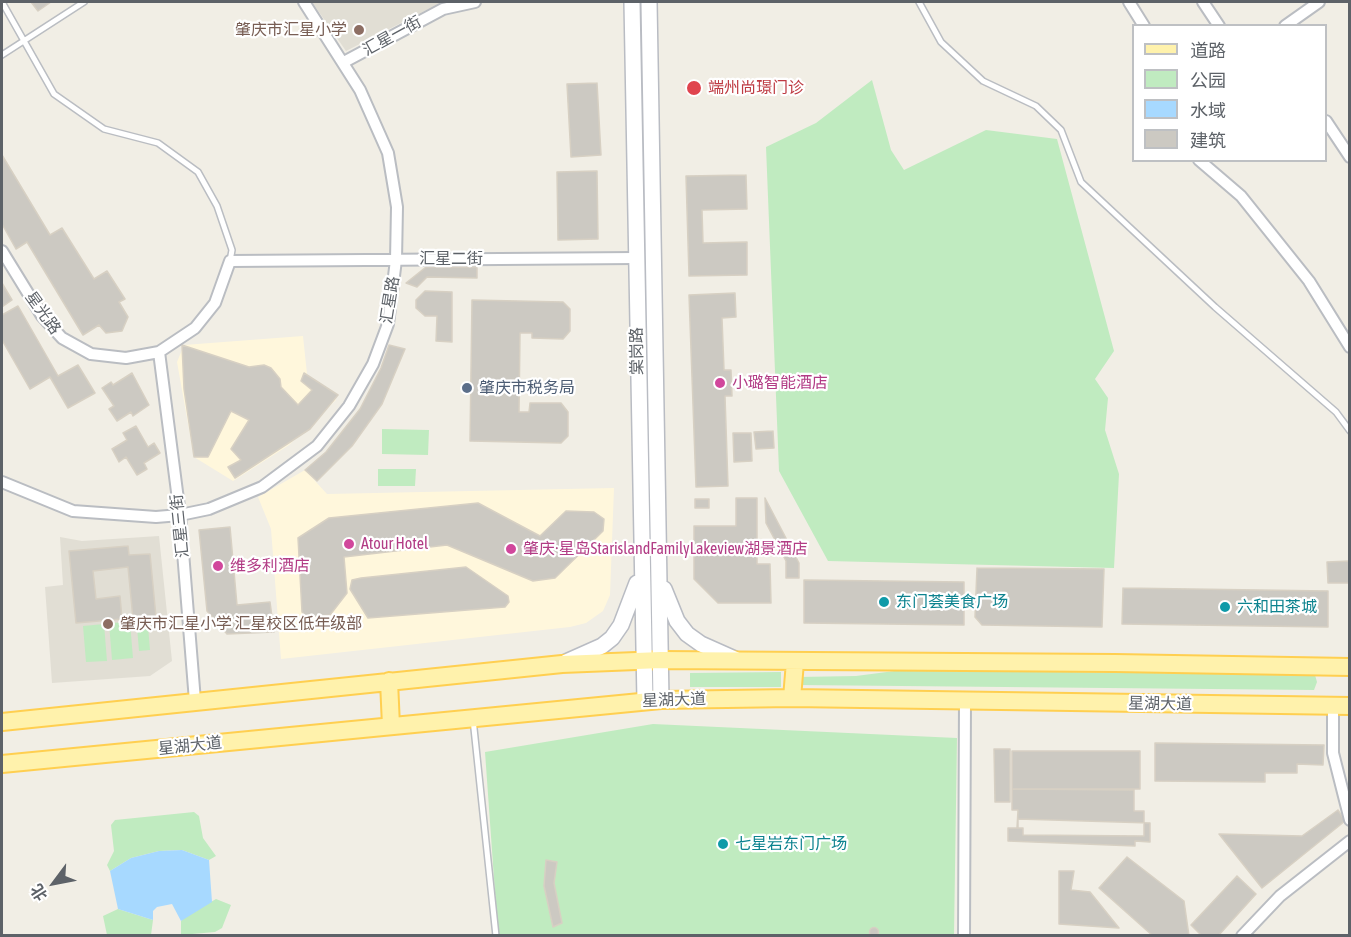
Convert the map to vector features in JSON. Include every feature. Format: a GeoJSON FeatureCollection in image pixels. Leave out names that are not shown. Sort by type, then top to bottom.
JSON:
{"type":"FeatureCollection","features":[{"type":"Feature","properties":{"kind":"main road","name":"棠岗路"},"geometry":{"type":"LineString","coordinates":[[632,2],[640,574],[644,661],[653,700]]}},
{"type":"Feature","properties":{"kind":"main road","name":"棠岗路"},"geometry":{"type":"LineString","coordinates":[[649,2],[661,660],[653,700]]}},
{"type":"Feature","properties":{"kind":"main road"},"geometry":{"type":"LineString","coordinates":[[637,371],[656,371]]}},
{"type":"Feature","properties":{"kind":"main road"},"geometry":{"type":"LineString","coordinates":[[562,664],[602,646],[612,638],[621,625],[640,574]]}},
{"type":"Feature","properties":{"kind":"main road"},"geometry":{"type":"LineString","coordinates":[[659,574],[668,604],[687,634],[701,644],[740,661]]}},
{"type":"Feature","properties":{"kind":"main road"},"geometry":{"type":"LineString","coordinates":[[2,722],[562,664],[661,660],[1349,664]]}},
{"type":"Feature","properties":{"kind":"main road"},"geometry":{"type":"LineString","coordinates":[[792,699],[795,662]]}},
{"type":"Feature","properties":{"kind":"main road"},"geometry":{"type":"LineString","coordinates":[[389,681],[391,726]]}},
{"type":"Feature","properties":{"kind":"main road","name":"星湖大道"},"geometry":{"type":"LineString","coordinates":[[2,764],[653,700],[792,699],[1341,706]]}},
{"type":"Feature","properties":{"kind":"street","name":"汇星路"},"geometry":{"type":"LineString","coordinates":[[2,482],[73,511],[156,517],[180,516],[209,509],[262,487],[317,446],[349,406],[373,364],[388,324],[396,260],[397,207],[388,153],[344,62],[304,2]]}},
{"type":"Feature","properties":{"kind":"street","name":"汇星一街"},"geometry":{"type":"LineString","coordinates":[[344,62],[443,9],[475,2]]}},
{"type":"Feature","properties":{"kind":"street"},"geometry":{"type":"LineString","coordinates":[[1130,2],[1143,24]]}},
{"type":"Feature","properties":{"kind":"street"},"geometry":{"type":"LineString","coordinates":[[1203,2],[1218,24]]}},
{"type":"Feature","properties":{"kind":"street"},"geometry":{"type":"LineString","coordinates":[[1288,24],[1319,2]]}},
{"type":"Feature","properties":{"kind":"street"},"geometry":{"type":"LineString","coordinates":[[1327,123],[1350,157]]}},
{"type":"Feature","properties":{"kind":"street"},"geometry":{"type":"LineString","coordinates":[[1201,162],[1241,196],[1309,280],[1350,347]]}},
{"type":"Feature","properties":{"kind":"street","name":"星光路"},"geometry":{"type":"LineString","coordinates":[[2,251],[42,316],[62,338],[91,354],[126,358],[159,352],[195,328],[215,303],[230,261]]}},
{"type":"Feature","properties":{"kind":"street","name":"汇星二街"},"geometry":{"type":"LineString","coordinates":[[230,261],[636,258]]}},
{"type":"Feature","properties":{"kind":"street","name":"汇星三街"},"geometry":{"type":"LineString","coordinates":[[159,352],[180,516],[195,701]]}},
{"type":"Feature","properties":{"kind":"street"},"geometry":{"type":"LineString","coordinates":[[963,936],[965,701]]}},
{"type":"Feature","properties":{"kind":"street"},"geometry":{"type":"LineString","coordinates":[[1341,706],[1333,753],[1350,820]]}},
{"type":"Feature","properties":{"kind":"street"},"geometry":{"type":"LineString","coordinates":[[1242,936],[1280,896],[1350,841]]}},
{"type":"Feature","properties":{"kind":"lane"},"geometry":{"type":"LineString","coordinates":[[2,2],[22,42],[54,94],[104,129],[158,143],[198,172],[217,206],[232,250],[230,261]]}},
{"type":"Feature","properties":{"kind":"lane"},"geometry":{"type":"LineString","coordinates":[[2,55],[84,2]]}},
{"type":"Feature","properties":{"kind":"lane"},"geometry":{"type":"LineString","coordinates":[[919,2],[941,42],[983,81],[1036,106],[1061,130],[1081,182],[1215,307],[1336,412],[1350,431]]}},
{"type":"Feature","properties":{"kind":"lane"},"geometry":{"type":"LineString","coordinates":[[473,718],[496,936]]}},
{"type":"Feature","properties":{"kind":"shaded area","name":"肇庆市汇星小学"},"geometry":{"type":"Polygon","coordinates":[[[312,2],[442,2],[346,51],[312,2]]]}},
{"type":"Feature","properties":{"kind":"shaded area"},"geometry":{"type":"Polygon","coordinates":[[[303,336],[307,374],[336,400],[289,445],[233,481],[194,457],[177,362],[184,345],[303,336]]]}},
{"type":"Feature","properties":{"kind":"shaded area"},"geometry":{"type":"Polygon","coordinates":[[[305,470],[327,494],[614,488],[610,595],[603,611],[586,623],[570,627],[281,659],[271,529],[258,497],[305,470]]]}},
{"type":"Feature","properties":{"kind":"shaded area","name":"肇庆市汇星小学 汇星校区低年级部"},"geometry":{"type":"Polygon","coordinates":[[[159,536],[172,661],[150,676],[52,683],[45,587],[63,585],[60,537],[82,541],[159,536]]]}},
{"type":"Feature","properties":{"kind":"green space"},"geometry":{"type":"Polygon","coordinates":[[[872,80],[891,150],[904,170],[986,130],[1057,139],[1114,351],[1095,379],[1108,398],[1105,430],[1119,474],[1114,568],[828,561],[779,471],[766,147],[816,123],[872,80]]]}},
{"type":"Feature","properties":{"kind":"green space"},"geometry":{"type":"Polygon","coordinates":[[[382,429],[429,430],[428,455],[382,454],[382,429]]]}},
{"type":"Feature","properties":{"kind":"green space"},"geometry":{"type":"Polygon","coordinates":[[[378,469],[416,469],[415,486],[378,486],[378,469]]]}},
{"type":"Feature","properties":{"kind":"green space"},"geometry":{"type":"Polygon","coordinates":[[[130,622],[133,658],[112,660],[109,623],[130,622]]]}},
{"type":"Feature","properties":{"kind":"green space"},"geometry":{"type":"Polygon","coordinates":[[[104,624],[107,661],[86,662],[83,626],[104,624]]]}},
{"type":"Feature","properties":{"kind":"green space"},"geometry":{"type":"Polygon","coordinates":[[[148,626],[150,650],[139,651],[137,627],[148,626]]]}},
{"type":"Feature","properties":{"kind":"green space"},"geometry":{"type":"Polygon","coordinates":[[[902,670],[1315,675],[1317,682],[1314,690],[798,685],[798,677],[856,676],[902,670]]]}},
{"type":"Feature","properties":{"kind":"green space"},"geometry":{"type":"Polygon","coordinates":[[[781,672],[781,687],[690,687],[690,673],[781,672]]]}},
{"type":"Feature","properties":{"kind":"green space","name":"七星岩东门广场"},"geometry":{"type":"Polygon","coordinates":[[[653,724],[957,738],[954,935],[498,935],[485,752],[653,724]]]}},
{"type":"Feature","properties":{"kind":"green space"},"geometry":{"type":"Polygon","coordinates":[[[194,812],[199,816],[203,838],[216,856],[209,860],[182,850],[159,851],[131,858],[110,871],[107,865],[114,851],[111,825],[115,820],[194,812]]]}},
{"type":"Feature","properties":{"kind":"green space"},"geometry":{"type":"Polygon","coordinates":[[[216,899],[231,905],[222,928],[215,932],[181,935],[181,921],[216,899]]]}},
{"type":"Feature","properties":{"kind":"green space"},"geometry":{"type":"Polygon","coordinates":[[[118,909],[153,920],[151,935],[107,935],[103,916],[118,909]]]}},
{"type":"Feature","properties":{"kind":"water"},"geometry":{"type":"Polygon","coordinates":[[[182,850],[209,860],[212,902],[181,921],[172,904],[157,907],[153,911],[153,920],[118,909],[110,871],[131,858],[159,851],[182,850]]]}},
{"type":"Feature","properties":{"kind":"building"},"geometry":{"type":"Polygon","coordinates":[[[31,2],[51,2],[38,11],[31,2]]]}},
{"type":"Feature","properties":{"kind":"building"},"geometry":{"type":"Polygon","coordinates":[[[597,83],[601,155],[571,157],[567,84],[597,83]]]}},
{"type":"Feature","properties":{"kind":"building"},"geometry":{"type":"Polygon","coordinates":[[[2,155],[50,235],[62,228],[94,279],[107,271],[125,299],[119,302],[128,317],[122,331],[106,333],[99,325],[83,335],[27,242],[16,249],[2,224],[2,155]]]}},
{"type":"Feature","properties":{"kind":"building"},"geometry":{"type":"Polygon","coordinates":[[[597,171],[598,239],[558,240],[557,172],[597,171]]]}},
{"type":"Feature","properties":{"kind":"building"},"geometry":{"type":"Polygon","coordinates":[[[746,175],[747,209],[702,210],[703,243],[747,242],[747,275],[689,276],[686,176],[746,175]]]}},
{"type":"Feature","properties":{"kind":"building"},"geometry":{"type":"Polygon","coordinates":[[[426,267],[477,267],[477,278],[427,277],[417,287],[406,283],[426,267]]]}},
{"type":"Feature","properties":{"kind":"building"},"geometry":{"type":"Polygon","coordinates":[[[2,283],[12,300],[2,307],[2,283]]]}},
{"type":"Feature","properties":{"kind":"building"},"geometry":{"type":"Polygon","coordinates":[[[425,291],[452,292],[452,342],[436,341],[437,316],[425,316],[416,308],[416,300],[425,291]]]}},
{"type":"Feature","properties":{"kind":"building"},"geometry":{"type":"Polygon","coordinates":[[[735,293],[736,317],[722,318],[724,370],[731,370],[732,396],[725,396],[728,486],[696,487],[689,295],[735,293]]]}},
{"type":"Feature","properties":{"kind":"building"},"geometry":{"type":"Polygon","coordinates":[[[472,300],[563,302],[570,309],[570,331],[563,339],[532,338],[532,333],[520,333],[519,412],[529,412],[530,403],[561,403],[568,412],[568,436],[561,443],[470,441],[472,300]]]}},
{"type":"Feature","properties":{"kind":"building"},"geometry":{"type":"Polygon","coordinates":[[[18,306],[58,376],[78,365],[95,393],[68,408],[50,377],[30,389],[2,340],[2,315],[18,306]]]}},
{"type":"Feature","properties":{"kind":"building"},"geometry":{"type":"Polygon","coordinates":[[[182,345],[249,367],[264,365],[271,368],[280,379],[281,387],[298,405],[312,390],[301,381],[304,373],[338,395],[310,429],[235,478],[228,467],[241,460],[231,449],[249,420],[231,411],[208,457],[194,457],[184,389],[182,345]]]}},
{"type":"Feature","properties":{"kind":"building"},"geometry":{"type":"Polygon","coordinates":[[[389,345],[405,349],[382,404],[352,446],[317,481],[305,470],[326,452],[360,409],[381,368],[389,345]]]}},
{"type":"Feature","properties":{"kind":"building"},"geometry":{"type":"Polygon","coordinates":[[[132,373],[149,405],[133,416],[131,412],[117,421],[109,409],[114,406],[102,388],[111,382],[113,385],[132,373]]]}},
{"type":"Feature","properties":{"kind":"building"},"geometry":{"type":"Polygon","coordinates":[[[136,426],[148,447],[154,443],[160,453],[144,463],[147,469],[137,475],[126,457],[119,462],[112,449],[127,440],[123,433],[136,426]]]}},
{"type":"Feature","properties":{"kind":"building"},"geometry":{"type":"Polygon","coordinates":[[[773,431],[774,448],[756,449],[754,432],[773,431]]]}},
{"type":"Feature","properties":{"kind":"building"},"geometry":{"type":"Polygon","coordinates":[[[733,433],[751,433],[752,461],[734,462],[733,433]]]}},
{"type":"Feature","properties":{"kind":"building"},"geometry":{"type":"Polygon","coordinates":[[[736,498],[757,498],[757,564],[770,564],[771,603],[718,603],[694,579],[694,526],[736,526],[736,498]]]}},
{"type":"Feature","properties":{"kind":"building"},"geometry":{"type":"Polygon","coordinates":[[[765,498],[799,563],[799,578],[786,578],[786,561],[766,523],[765,498]]]}},
{"type":"Feature","properties":{"kind":"building"},"geometry":{"type":"Polygon","coordinates":[[[695,499],[709,499],[709,508],[695,508],[695,499]]]}},
{"type":"Feature","properties":{"kind":"building"},"geometry":{"type":"Polygon","coordinates":[[[478,503],[540,536],[566,511],[594,512],[604,519],[603,531],[555,578],[533,581],[447,545],[344,557],[347,593],[330,615],[307,617],[302,612],[298,538],[329,518],[478,503]]]}},
{"type":"Feature","properties":{"kind":"building","name":"维多利酒店"},"geometry":{"type":"Polygon","coordinates":[[[230,527],[237,605],[270,602],[274,632],[227,634],[207,611],[199,530],[230,527]]]}},
{"type":"Feature","properties":{"kind":"building"},"geometry":{"type":"Polygon","coordinates":[[[128,546],[129,555],[150,554],[156,617],[133,619],[128,567],[93,571],[96,599],[120,596],[122,619],[76,623],[69,551],[128,546]]]}},
{"type":"Feature","properties":{"kind":"building"},"geometry":{"type":"Polygon","coordinates":[[[1350,561],[1350,583],[1328,583],[1327,562],[1350,561]]]}},
{"type":"Feature","properties":{"kind":"building"},"geometry":{"type":"Polygon","coordinates":[[[466,567],[508,596],[509,602],[505,607],[368,618],[350,589],[352,580],[361,578],[466,567]]]}},
{"type":"Feature","properties":{"kind":"building"},"geometry":{"type":"Polygon","coordinates":[[[977,568],[1104,569],[1102,627],[982,625],[975,617],[977,568]]]}},
{"type":"Feature","properties":{"kind":"building","name":"东门荟美食广场"},"geometry":{"type":"Polygon","coordinates":[[[804,580],[964,582],[964,625],[804,623],[804,580]]]}},
{"type":"Feature","properties":{"kind":"building","name":"六和田茶城"},"geometry":{"type":"Polygon","coordinates":[[[1123,588],[1328,591],[1328,627],[1122,624],[1123,588]]]}},
{"type":"Feature","properties":{"kind":"building"},"geometry":{"type":"Polygon","coordinates":[[[1155,743],[1324,745],[1323,765],[1297,764],[1297,773],[1265,773],[1265,782],[1155,781],[1155,743]]]}},
{"type":"Feature","properties":{"kind":"building"},"geometry":{"type":"Polygon","coordinates":[[[994,749],[1010,749],[1010,802],[995,802],[994,749]]]}},
{"type":"Feature","properties":{"kind":"building"},"geometry":{"type":"Polygon","coordinates":[[[1012,751],[1140,751],[1140,789],[1012,789],[1012,751]]]}},
{"type":"Feature","properties":{"kind":"building"},"geometry":{"type":"Polygon","coordinates":[[[1012,789],[1134,790],[1134,811],[1144,811],[1144,836],[1023,835],[1023,828],[1017,828],[1018,810],[1012,810],[1012,789]]]}},
{"type":"Feature","properties":{"kind":"building"},"geometry":{"type":"Polygon","coordinates":[[[1338,810],[1345,821],[1262,888],[1219,834],[1302,836],[1338,810]]]}},
{"type":"Feature","properties":{"kind":"building"},"geometry":{"type":"Polygon","coordinates":[[[1018,819],[1150,823],[1150,842],[1135,841],[1135,846],[1008,841],[1008,828],[1018,828],[1018,819]]]}},
{"type":"Feature","properties":{"kind":"building"},"geometry":{"type":"Polygon","coordinates":[[[1127,857],[1184,901],[1189,936],[1153,936],[1099,888],[1127,857]]]}},
{"type":"Feature","properties":{"kind":"building"},"geometry":{"type":"Polygon","coordinates":[[[546,860],[557,862],[554,883],[562,923],[553,927],[544,886],[546,860]]]}},
{"type":"Feature","properties":{"kind":"building"},"geometry":{"type":"Polygon","coordinates":[[[1059,871],[1074,871],[1071,890],[1090,892],[1119,928],[1059,924],[1059,871]]]}},
{"type":"Feature","properties":{"kind":"building"},"geometry":{"type":"Polygon","coordinates":[[[1237,876],[1256,894],[1218,936],[1202,936],[1191,925],[1237,876]]]}},
{"type":"Feature","properties":{"kind":"building"},"geometry":{"type":"Polygon","coordinates":[[[874,928],[878,932],[874,936],[870,932],[874,928]]]}},
{"type":"Feature","properties":{"kind":"place","name":"肇庆市汇星小学"},"geometry":{"type":"Point","coordinates":[359,30]}},
{"type":"Feature","properties":{"kind":"place","name":"端州尚璟门诊"},"geometry":{"type":"Point","coordinates":[694,88]}},
{"type":"Feature","properties":{"kind":"place","name":"小璐智能酒店"},"geometry":{"type":"Point","coordinates":[720,383]}},
{"type":"Feature","properties":{"kind":"place","name":"肇庆市税务局"},"geometry":{"type":"Point","coordinates":[467,388]}},
{"type":"Feature","properties":{"kind":"place","name":"Atour Hotel"},"geometry":{"type":"Point","coordinates":[349,544]}},
{"type":"Feature","properties":{"kind":"place","name":"肇庆·星岛StarislandFamilyLakeview湖景酒店"},"geometry":{"type":"Point","coordinates":[511,549]}},
{"type":"Feature","properties":{"kind":"place","name":"维多利酒店"},"geometry":{"type":"Point","coordinates":[218,566]}},
{"type":"Feature","properties":{"kind":"place","name":"东门荟美食广场"},"geometry":{"type":"Point","coordinates":[884,602]}},
{"type":"Feature","properties":{"kind":"place","name":"六和田茶城"},"geometry":{"type":"Point","coordinates":[1225,607]}},
{"type":"Feature","properties":{"kind":"place","name":"肇庆市汇星小学 汇星校区低年级部"},"geometry":{"type":"Point","coordinates":[108,624]}},
{"type":"Feature","properties":{"kind":"place","name":"七星岩东门广场"},"geometry":{"type":"Point","coordinates":[723,844]}}]}
